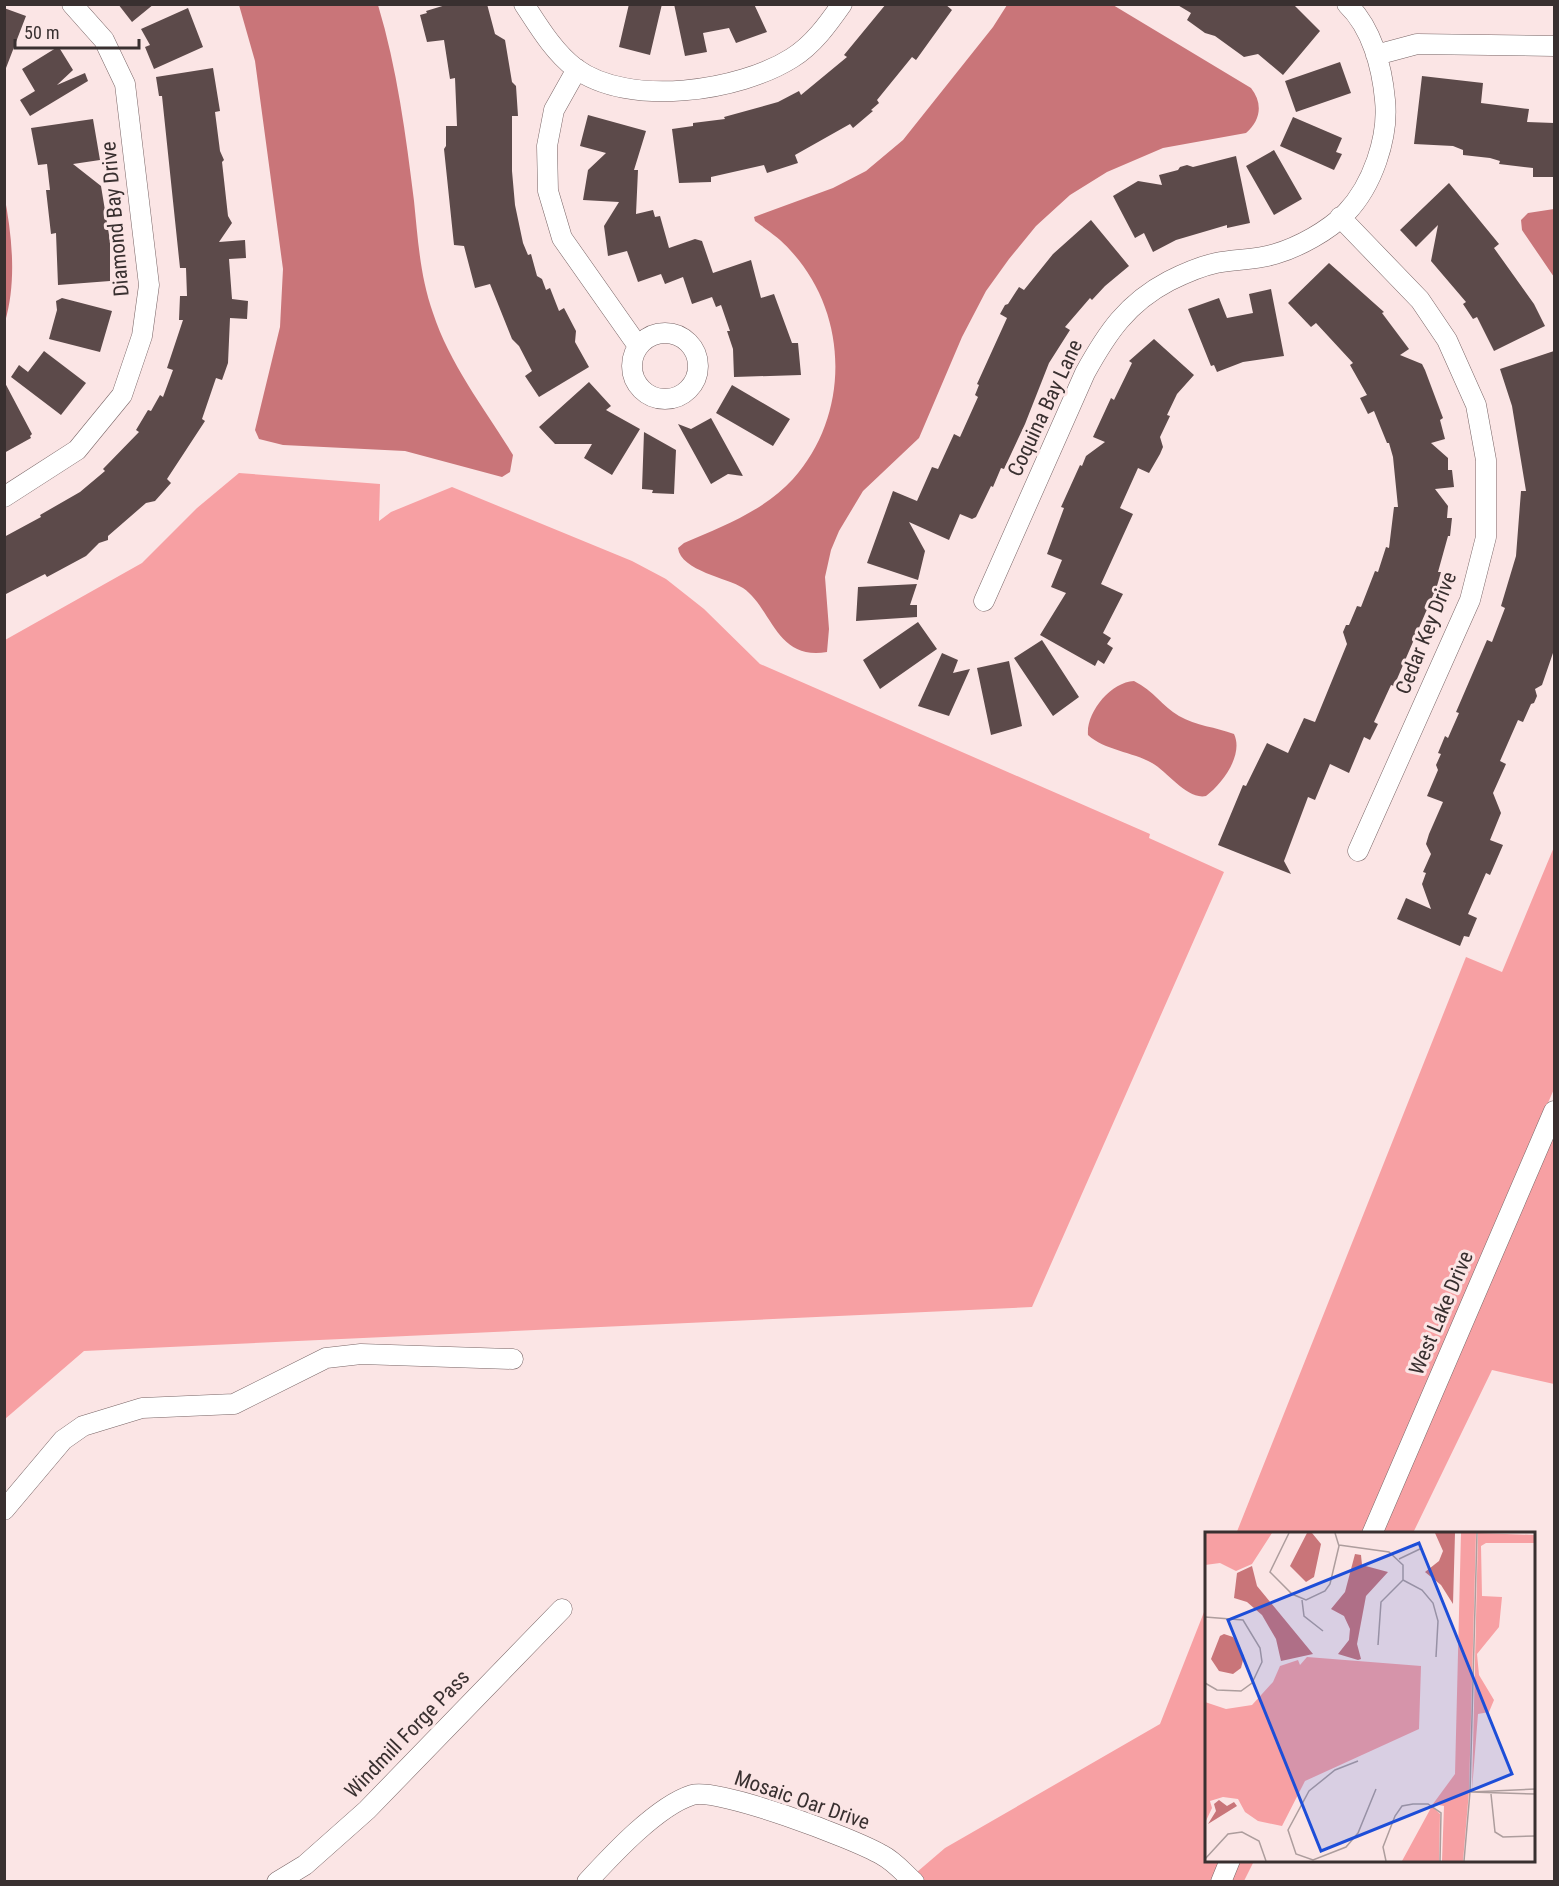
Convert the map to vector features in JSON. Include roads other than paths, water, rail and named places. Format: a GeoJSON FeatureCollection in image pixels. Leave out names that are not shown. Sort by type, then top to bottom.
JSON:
{"type":"FeatureCollection","features":[{"type":"Feature","properties":{"kind":"street","name":"Diamond Bay Drive"},"geometry":{"type":"LineString","coordinates":[[4,497],[77,450],[122,395],[142,336],[149,285],[125,84],[104,40],[72,4]]}},
{"type":"Feature","properties":{"kind":"street"},"geometry":{"type":"LineString","coordinates":[[524,4],[558,52],[577,69],[615,84],[642,91],[671,93],[764,74],[795,56],[817,38],[842,4]]}},
{"type":"Feature","properties":{"kind":"street","name":"Coquina Bay Lane"},"geometry":{"type":"LineString","coordinates":[[984,601],[1085,373],[1102,342],[1128,308],[1170,280],[1216,263],[1275,254],[1310,239],[1340,217],[1367,184],[1382,145],[1386,109],[1382,70],[1370,39],[1347,4]]}},
{"type":"Feature","properties":{"kind":"street"},"geometry":{"type":"LineString","coordinates":[[1376,55],[1417,44],[1554,46]]}},
{"type":"Feature","properties":{"kind":"street"},"geometry":{"type":"LineString","coordinates":[[577,69],[554,110],[547,146],[548,191],[561,238],[638,346]]}},
{"type":"Feature","properties":{"kind":"street","name":"Cedar Key Drive"},"geometry":{"type":"LineString","coordinates":[[1340,217],[1420,300],[1447,340],[1476,405],[1486,460],[1486,537],[1470,600],[1358,851]]}},
{"type":"Feature","properties":{"kind":"street","name":"West Lake Drive"},"geometry":{"type":"LineString","coordinates":[[1372,1532],[1554,1111]]}},
{"type":"Feature","properties":{"kind":"street"},"geometry":{"type":"LineString","coordinates":[[4,1510],[63,1440],[83,1426],[142,1408],[234,1404],[326,1358],[361,1354],[513,1359]]}},
{"type":"Feature","properties":{"kind":"street","name":"Windmill Forge Pass"},"geometry":{"type":"LineString","coordinates":[[277,1881],[305,1865],[367,1810],[562,1609]]}},
{"type":"Feature","properties":{"kind":"street","name":"Mosaic Oar Drive"},"geometry":{"type":"LineString","coordinates":[[587,1881],[619,1847],[676,1803],[694,1794],[717,1796],[783,1814],[883,1855],[914,1881]]}},
{"type":"Feature","properties":{"kind":"street"},"geometry":{"type":"LineString","coordinates":[[1221,1881],[1229,1862]]}}]}
